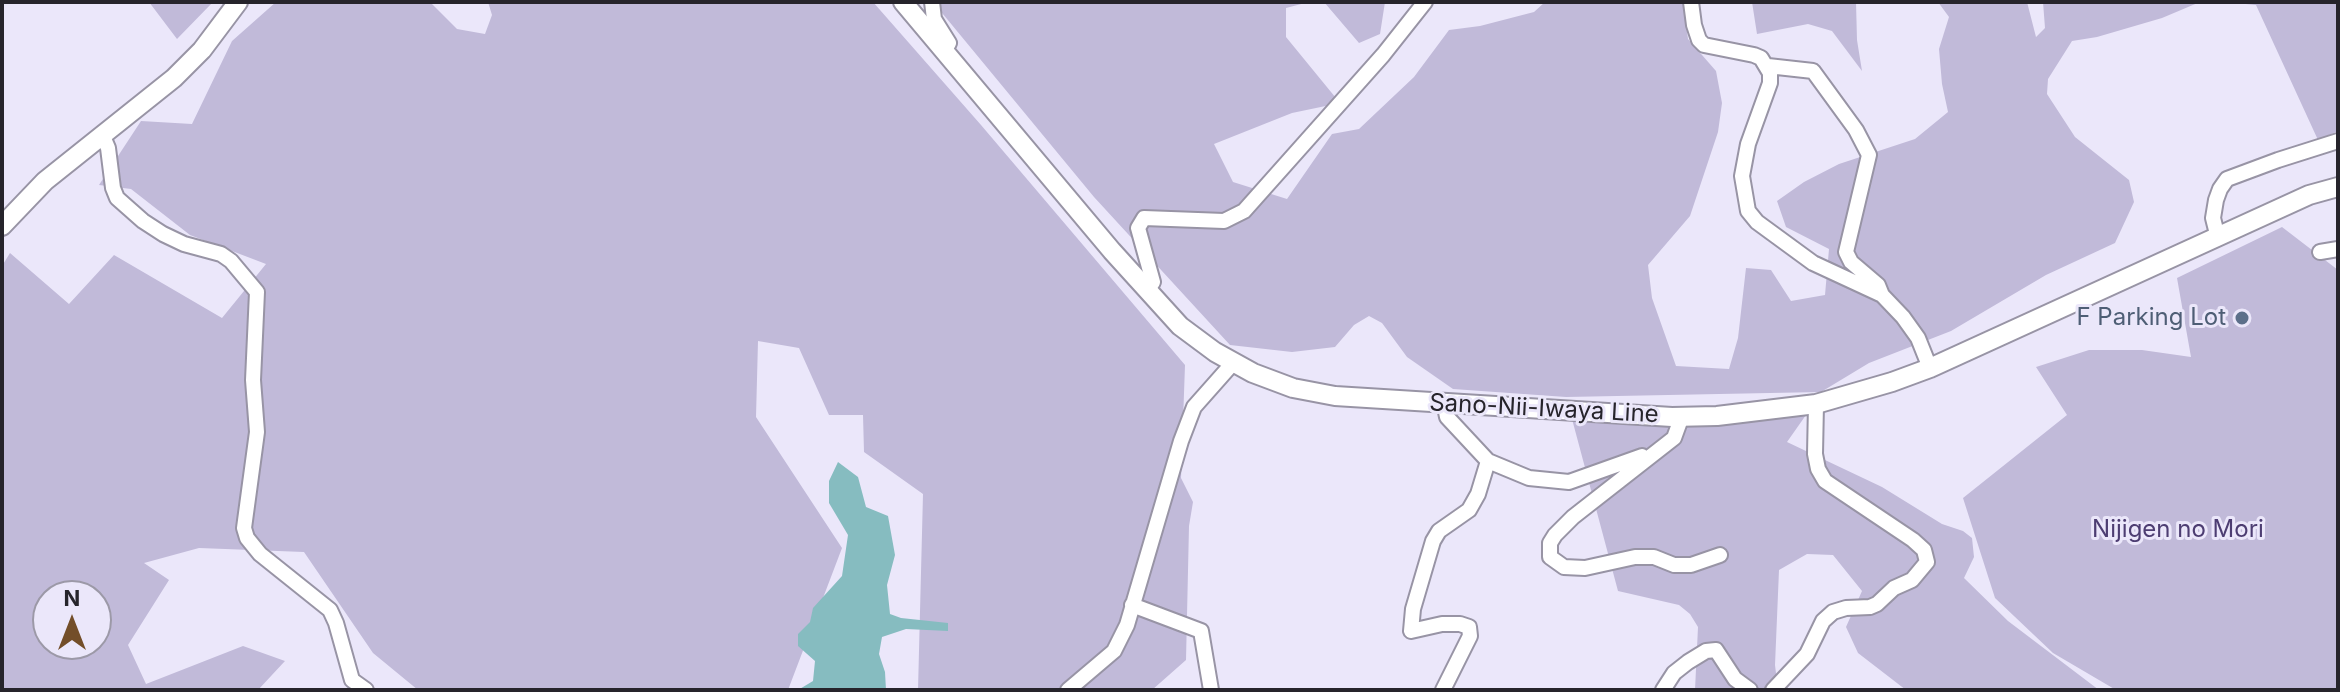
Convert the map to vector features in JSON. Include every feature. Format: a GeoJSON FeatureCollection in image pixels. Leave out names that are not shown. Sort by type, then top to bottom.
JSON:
{"type":"FeatureCollection","features":[{"type":"Feature","properties":{"kind":"main road"},"geometry":{"type":"LineString","coordinates":[[2,226],[45,181],[174,78],[202,50],[238,2]]}},
{"type":"Feature","properties":{"kind":"main road","name":"Sano-Nii-Iwaya Line"},"geometry":{"type":"LineString","coordinates":[[903,2],[1180,326],[1233,363],[1272,381],[1324,394],[1682,416],[1717,416],[1816,404],[1930,368],[2309,195]]}},
{"type":"Feature","properties":{"kind":"main road"},"geometry":{"type":"LineString","coordinates":[[2309,195],[2338,174]]}},
{"type":"Feature","properties":{"kind":"main road"},"geometry":{"type":"LineString","coordinates":[[2309,195],[2338,187]]}},
{"type":"Feature","properties":{"kind":"street"},"geometry":{"type":"LineString","coordinates":[[932,2],[934,19],[949,43],[945,50]]}},
{"type":"Feature","properties":{"kind":"street"},"geometry":{"type":"LineString","coordinates":[[1147,291],[1153,282],[1138,228],[1144,218],[1224,221],[1244,211],[1383,55],[1425,2]]}},
{"type":"Feature","properties":{"kind":"street"},"geometry":{"type":"LineString","coordinates":[[1691,2],[1694,25],[1704,45],[1754,55],[1768,66],[1770,83],[1748,144],[1742,176],[1748,211],[1757,222],[1813,263],[1882,295],[1918,338],[1930,368]]}},
{"type":"Feature","properties":{"kind":"street"},"geometry":{"type":"LineString","coordinates":[[1768,66],[1813,71],[1856,130],[1869,155],[1846,252],[1851,262],[1878,285],[1882,295]]}},
{"type":"Feature","properties":{"kind":"street"},"geometry":{"type":"LineString","coordinates":[[102,134],[108,148],[117,198],[163,234],[184,244],[221,254],[231,261],[257,292],[253,380],[257,432],[244,528],[247,538],[260,554],[330,610],[352,680],[366,690]]}},
{"type":"Feature","properties":{"kind":"street"},"geometry":{"type":"LineString","coordinates":[[2218,238],[2213,218],[2220,189],[2227,179],[2338,141]]}},
{"type":"Feature","properties":{"kind":"street"},"geometry":{"type":"LineString","coordinates":[[2320,252],[2338,249]]}},
{"type":"Feature","properties":{"kind":"street"},"geometry":{"type":"LineString","coordinates":[[1068,690],[1114,651],[1132,605],[1194,407],[1233,363]]}},
{"type":"Feature","properties":{"kind":"street"},"geometry":{"type":"LineString","coordinates":[[1444,402],[1447,417],[1488,461],[1529,478],[1569,482],[1654,451]]}},
{"type":"Feature","properties":{"kind":"street"},"geometry":{"type":"LineString","coordinates":[[1773,690],[1807,654],[1823,621],[1833,612],[1870,607],[1894,588],[1912,580],[1927,562],[1924,550],[1913,540],[1825,481],[1815,454],[1816,404]]}},
{"type":"Feature","properties":{"kind":"street"},"geometry":{"type":"LineString","coordinates":[[1682,416],[1674,438],[1573,517],[1555,535],[1550,543],[1550,557],[1564,567],[1585,568],[1635,557],[1654,557],[1674,565],[1691,565],[1720,555]]}},
{"type":"Feature","properties":{"kind":"street"},"geometry":{"type":"LineString","coordinates":[[1443,690],[1470,636],[1469,627],[1442,624],[1411,631],[1413,609],[1433,541],[1439,531],[1469,510],[1478,494],[1488,461]]}},
{"type":"Feature","properties":{"kind":"street"},"geometry":{"type":"LineString","coordinates":[[1132,605],[1201,631],[1211,690]]}},
{"type":"Feature","properties":{"kind":"street"},"geometry":{"type":"LineString","coordinates":[[1663,690],[1674,673],[1688,662],[1706,651],[1716,650],[1735,679],[1750,690]]}},
{"type":"Feature","properties":{"kind":"green space"},"geometry":{"type":"Polygon","coordinates":[[[149,2],[213,2],[177,39],[149,2]]]}},
{"type":"Feature","properties":{"kind":"green space"},"geometry":{"type":"Polygon","coordinates":[[[276,2],[430,2],[457,29],[485,34],[492,15],[488,2],[873,2],[1185,365],[1181,478],[1193,502],[1189,526],[1186,660],[1152,690],[918,690],[923,494],[864,452],[863,415],[829,415],[799,348],[758,341],[756,417],[842,548],[788,690],[418,690],[373,653],[304,552],[199,548],[144,563],[169,580],[128,645],[146,684],[243,646],[285,661],[258,690],[2,690],[2,266],[10,253],[69,304],[114,255],[222,318],[266,264],[190,235],[131,189],[99,185],[141,121],[192,124],[232,41],[276,2]]]}},
{"type":"Feature","properties":{"kind":"green space"},"geometry":{"type":"Polygon","coordinates":[[[933,2],[1309,2],[1286,8],[1286,37],[1340,103],[1292,113],[1214,144],[1233,182],[1287,199],[1332,134],[1359,129],[1414,77],[1449,30],[1480,26],[1534,12],[1545,2],[1683,2],[1688,39],[1716,71],[1722,103],[1718,132],[1690,216],[1648,265],[1652,298],[1676,366],[1729,369],[1738,338],[1746,268],[1771,270],[1791,301],[1825,295],[1829,249],[1786,227],[1777,201],[1804,182],[1839,164],[1915,139],[1948,112],[1939,49],[1949,17],[1938,2],[2027,2],[2036,37],[2045,28],[2043,2],[2200,2],[2162,18],[2072,41],[2048,79],[2047,94],[2075,137],[2129,180],[2134,202],[2115,243],[2046,275],[1951,331],[1869,363],[1821,392],[1566,397],[1453,389],[1407,357],[1382,323],[1369,316],[1354,325],[1335,347],[1292,352],[1230,345],[1094,197],[933,2]]]}},
{"type":"Feature","properties":{"kind":"green space"},"geometry":{"type":"Polygon","coordinates":[[[1324,2],[1385,2],[1380,34],[1359,43],[1324,2]]]}},
{"type":"Feature","properties":{"kind":"green space"},"geometry":{"type":"Polygon","coordinates":[[[1752,2],[1856,2],[1862,71],[1832,31],[1808,24],[1757,34],[1752,2]]]}},
{"type":"Feature","properties":{"kind":"green space"},"geometry":{"type":"Polygon","coordinates":[[[2225,2],[2338,2],[2338,131],[2318,140],[2256,5],[2225,2]]]}},
{"type":"Feature","properties":{"kind":"green space","name":"Nijigen no Mori"},"geometry":{"type":"Polygon","coordinates":[[[2282,227],[2338,270],[2338,690],[2116,690],[2053,653],[1995,598],[1963,498],[2067,415],[2036,367],[2089,350],[2142,350],[2191,357],[2177,278],[2282,227]]]}},
{"type":"Feature","properties":{"kind":"green space"},"geometry":{"type":"Polygon","coordinates":[[[1806,415],[1787,442],[1882,487],[1942,524],[1963,531],[1972,538],[1974,557],[1964,578],[2008,621],[2099,690],[1906,690],[1858,653],[1846,627],[1862,591],[1833,555],[1807,554],[1779,570],[1775,665],[1778,690],[1695,690],[1698,627],[1690,614],[1679,605],[1618,591],[1572,419],[1689,423],[1806,415]]]}},
{"type":"Feature","properties":{"kind":"shaded area"},"geometry":{"type":"Polygon","coordinates":[[[838,462],[858,477],[866,507],[888,516],[895,555],[887,585],[890,614],[948,623],[948,631],[906,629],[882,637],[879,654],[885,672],[886,690],[798,690],[813,681],[815,661],[798,646],[798,634],[810,622],[813,608],[842,576],[848,535],[829,503],[829,481],[838,462]]]}},
{"type":"Feature","properties":{"kind":"place","name":"F Parking Lot"},"geometry":{"type":"Point","coordinates":[2242,318]}}]}
